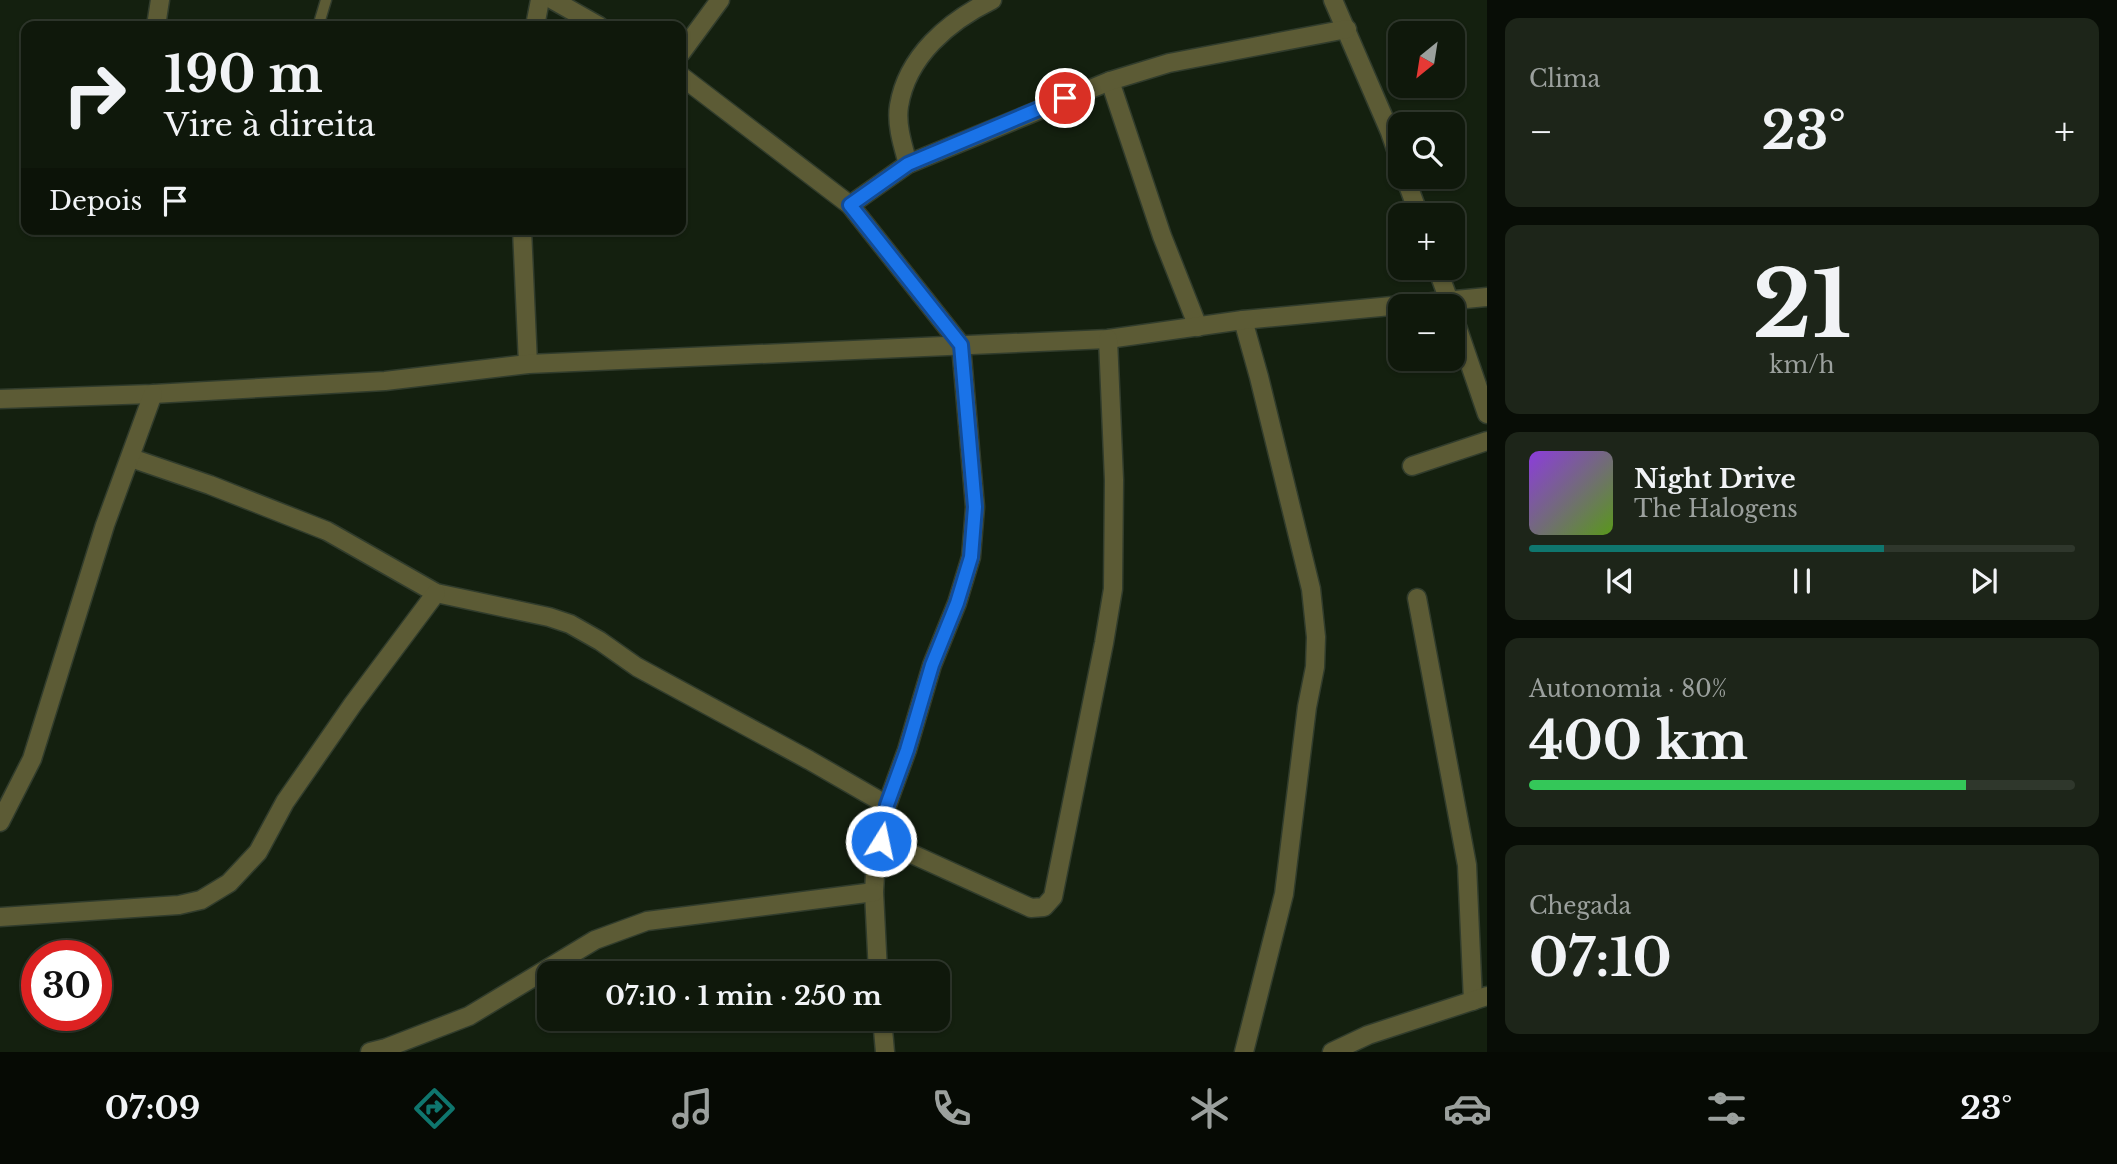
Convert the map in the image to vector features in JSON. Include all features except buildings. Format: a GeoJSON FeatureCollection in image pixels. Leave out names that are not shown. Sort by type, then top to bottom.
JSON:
{"type":"FeatureCollection","features":[{"type":"Feature","properties":{"kind":"street"},"geometry":{"type":"LineString","coordinates":[[157,21],[160,0]]}},
{"type":"Feature","properties":{"kind":"street"},"geometry":{"type":"LineString","coordinates":[[536,21],[540,0]]}},
{"type":"Feature","properties":{"kind":"street"},"geometry":{"type":"LineString","coordinates":[[553,0],[590,21]]}},
{"type":"Feature","properties":{"kind":"street"},"geometry":{"type":"LineString","coordinates":[[686,45],[720,0]]}},
{"type":"Feature","properties":{"kind":"street"},"geometry":{"type":"LineString","coordinates":[[908,164],[901,140],[899,107],[911,73],[930,43],[973,10],[992,0]]}},
{"type":"Feature","properties":{"kind":"street"},"geometry":{"type":"LineString","coordinates":[[1333,0],[1388,132]]}},
{"type":"Feature","properties":{"kind":"street"},"geometry":{"type":"LineString","coordinates":[[850,205],[908,164],[1110,81],[1169,63],[1346,29]]}},
{"type":"Feature","properties":{"kind":"street"},"geometry":{"type":"LineString","coordinates":[[686,80],[850,205],[961,345],[975,507],[971,557],[957,603],[932,665],[907,750],[887,805],[876,858],[874,892],[877,961]]}},
{"type":"Feature","properties":{"kind":"street"},"geometry":{"type":"LineString","coordinates":[[1110,81],[1162,236],[1198,327]]}},
{"type":"Feature","properties":{"kind":"street"},"geometry":{"type":"LineString","coordinates":[[522,235],[528,364]]}},
{"type":"Feature","properties":{"kind":"street"},"geometry":{"type":"LineString","coordinates":[[1465,302],[1487,297]]}},
{"type":"Feature","properties":{"kind":"street"},"geometry":{"type":"LineString","coordinates":[[0,398],[153,394],[386,381],[528,364],[1108,339],[1243,320],[1388,310]]}},
{"type":"Feature","properties":{"kind":"street"},"geometry":{"type":"LineString","coordinates":[[1243,320],[1311,589],[1316,637],[1315,667],[1307,707],[1284,894],[1244,1052]]}},
{"type":"Feature","properties":{"kind":"street"},"geometry":{"type":"LineString","coordinates":[[881,841],[1031,908],[1044,907],[1053,897],[1113,589],[1114,480],[1108,339]]}},
{"type":"Feature","properties":{"kind":"street"},"geometry":{"type":"LineString","coordinates":[[1465,350],[1487,414]]}},
{"type":"Feature","properties":{"kind":"street"},"geometry":{"type":"LineString","coordinates":[[0,822],[32,759],[104,525],[153,394]]}},
{"type":"Feature","properties":{"kind":"street"},"geometry":{"type":"LineString","coordinates":[[1412,466],[1487,441]]}},
{"type":"Feature","properties":{"kind":"street"},"geometry":{"type":"LineString","coordinates":[[131,458],[211,485],[327,531],[436,593],[570,624],[637,667],[887,805]]}},
{"type":"Feature","properties":{"kind":"street"},"geometry":{"type":"LineString","coordinates":[[0,917],[179,905],[201,900],[229,883],[258,852],[285,802],[307,769],[436,593]]}},
{"type":"Feature","properties":{"kind":"street"},"geometry":{"type":"LineString","coordinates":[[1332,1052],[1368,1035],[1480,999],[1467,865],[1417,598]]}},
{"type":"Feature","properties":{"kind":"street"},"geometry":{"type":"LineString","coordinates":[[370,1052],[469,1016],[595,940],[647,921],[874,892]]}},
{"type":"Feature","properties":{"kind":"street"},"geometry":{"type":"LineString","coordinates":[[883,1031],[885,1052]]}},
{"type":"Feature","properties":{"kind":"lane"},"geometry":{"type":"LineString","coordinates":[[320,20],[326,0]]}},
{"type":"Feature","properties":{"kind":"route"},"geometry":{"type":"LineString","coordinates":[[881,841],[887,805],[907,750],[932,665],[957,603],[971,557],[975,507],[961,345],[850,205],[908,164],[1065,98]]}}]}
